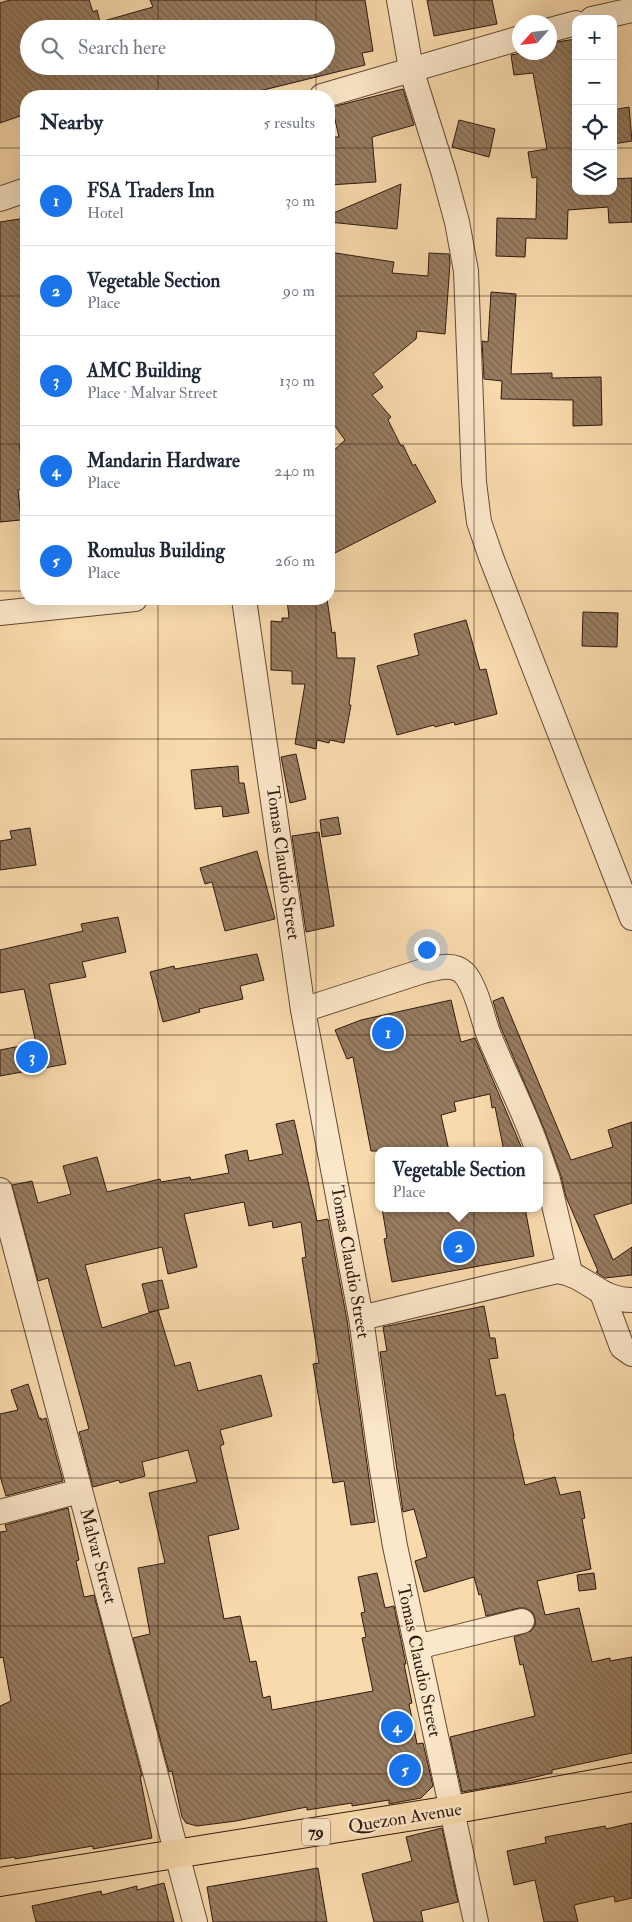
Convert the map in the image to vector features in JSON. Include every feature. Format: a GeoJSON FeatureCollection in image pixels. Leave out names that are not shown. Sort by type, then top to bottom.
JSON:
{"type":"FeatureCollection","features":[{"type":"Feature","properties":{"kind":"main road","name":"Quezon Avenue"},"geometry":{"type":"LineString","coordinates":[[0,1882],[451,1810],[632,1776]]}},
{"type":"Feature","properties":{"kind":"street"},"geometry":{"type":"LineString","coordinates":[[399,0],[411,69],[444,174],[457,222],[466,271],[474,482],[479,522],[632,918]]}},
{"type":"Feature","properties":{"kind":"street"},"geometry":{"type":"LineString","coordinates":[[610,15],[632,10]]}},
{"type":"Feature","properties":{"kind":"street"},"geometry":{"type":"LineString","coordinates":[[557,28],[572,24]]}},
{"type":"Feature","properties":{"kind":"street"},"geometry":{"type":"LineString","coordinates":[[335,92],[512,40]]}},
{"type":"Feature","properties":{"kind":"street"},"geometry":{"type":"LineString","coordinates":[[0,199],[20,192]]}},
{"type":"Feature","properties":{"kind":"street"},"geometry":{"type":"LineString","coordinates":[[0,613],[77,605]]}},
{"type":"Feature","properties":{"kind":"street","name":"Tomas Claudio Street"},"geometry":{"type":"LineString","coordinates":[[245,605],[303,1010],[361,1318],[382,1470],[395,1546],[476,1922]]}},
{"type":"Feature","properties":{"kind":"street"},"geometry":{"type":"LineString","coordinates":[[303,1010],[423,971],[441,967],[456,968],[463,972],[472,988],[489,1034],[529,1123],[536,1147]]}},
{"type":"Feature","properties":{"kind":"street"},"geometry":{"type":"LineString","coordinates":[[543,1166],[570,1272]]}},
{"type":"Feature","properties":{"kind":"street","name":"Malvar Street"},"geometry":{"type":"LineString","coordinates":[[0,1190],[195,1922]]}},
{"type":"Feature","properties":{"kind":"street"},"geometry":{"type":"LineString","coordinates":[[361,1318],[557,1270],[570,1272],[605,1294],[621,1300],[632,1300]]}},
{"type":"Feature","properties":{"kind":"street"},"geometry":{"type":"LineString","coordinates":[[605,1294],[618,1290],[632,1289]]}},
{"type":"Feature","properties":{"kind":"street"},"geometry":{"type":"LineString","coordinates":[[605,1294],[622,1347],[632,1354]]}},
{"type":"Feature","properties":{"kind":"street"},"geometry":{"type":"LineString","coordinates":[[0,1512],[80,1491]]}},
{"type":"Feature","properties":{"kind":"street"},"geometry":{"type":"LineString","coordinates":[[416,1647],[522,1622]]}},
{"type":"Feature","properties":{"kind":"building"},"geometry":{"type":"Polygon","coordinates":[[[10,0],[89,0],[93,12],[97,10],[100,20],[20,20],[20,75],[324,75],[263,90],[20,90],[20,116],[0,123],[0,3],[10,0]]]}},
{"type":"Feature","properties":{"kind":"building"},"geometry":{"type":"Polygon","coordinates":[[[150,0],[365,0],[373,51],[362,53],[365,65],[335,72],[335,20],[107,20],[153,7],[150,0]]]}},
{"type":"Feature","properties":{"kind":"building"},"geometry":{"type":"Polygon","coordinates":[[[427,0],[492,0],[497,24],[434,36],[427,0]]]}},
{"type":"Feature","properties":{"kind":"building"},"geometry":{"type":"Polygon","coordinates":[[[572,40],[572,195],[617,195],[617,179],[632,178],[632,222],[609,223],[608,207],[568,210],[567,239],[526,238],[525,257],[496,256],[497,218],[536,219],[537,177],[532,178],[528,152],[547,149],[533,73],[514,75],[511,55],[512,60],[557,60],[557,42],[572,40]]]}},
{"type":"Feature","properties":{"kind":"building"},"geometry":{"type":"Polygon","coordinates":[[[403,89],[414,125],[372,137],[376,182],[335,185],[335,137],[339,137],[335,120],[335,106],[403,89]]]}},
{"type":"Feature","properties":{"kind":"building"},"geometry":{"type":"Polygon","coordinates":[[[629,107],[632,141],[617,143],[617,109],[629,107]]]}},
{"type":"Feature","properties":{"kind":"building"},"geometry":{"type":"Polygon","coordinates":[[[459,120],[495,129],[489,157],[452,147],[459,120]]]}},
{"type":"Feature","properties":{"kind":"building"},"geometry":{"type":"Polygon","coordinates":[[[401,184],[397,229],[335,223],[335,212],[401,184]]]}},
{"type":"Feature","properties":{"kind":"building"},"geometry":{"type":"Polygon","coordinates":[[[20,219],[20,490],[18,490],[20,520],[0,522],[0,222],[20,219]]]}},
{"type":"Feature","properties":{"kind":"building"},"geometry":{"type":"Polygon","coordinates":[[[335,253],[394,262],[392,273],[428,276],[429,253],[449,254],[445,334],[417,331],[416,339],[373,374],[383,387],[372,395],[391,417],[388,420],[401,446],[403,445],[413,466],[415,464],[436,502],[335,553],[335,449],[345,440],[335,426],[335,253]]]}},
{"type":"Feature","properties":{"kind":"building"},"geometry":{"type":"Polygon","coordinates":[[[491,292],[516,294],[511,374],[552,373],[552,378],[601,377],[602,425],[573,426],[573,400],[501,399],[502,381],[484,379],[482,341],[488,342],[491,292]]]}},
{"type":"Feature","properties":{"kind":"building"},"geometry":{"type":"Polygon","coordinates":[[[288,605],[328,605],[332,633],[335,632],[337,658],[355,658],[349,705],[351,705],[344,743],[330,740],[329,743],[317,740],[316,749],[295,744],[305,684],[292,684],[292,671],[271,670],[271,621],[282,622],[282,618],[289,618],[288,605]]]}},
{"type":"Feature","properties":{"kind":"building"},"geometry":{"type":"Polygon","coordinates":[[[583,612],[618,613],[617,647],[582,646],[583,612]]]}},
{"type":"Feature","properties":{"kind":"building"},"geometry":{"type":"Polygon","coordinates":[[[466,620],[480,670],[486,669],[497,714],[455,725],[454,722],[435,727],[434,725],[397,735],[377,666],[419,655],[414,634],[466,620]]]}},
{"type":"Feature","properties":{"kind":"building"},"geometry":{"type":"Polygon","coordinates":[[[296,754],[306,799],[290,803],[281,757],[296,754]]]}},
{"type":"Feature","properties":{"kind":"building"},"geometry":{"type":"Polygon","coordinates":[[[238,766],[239,783],[244,783],[249,813],[223,817],[222,806],[195,809],[191,770],[238,766]]]}},
{"type":"Feature","properties":{"kind":"building"},"geometry":{"type":"Polygon","coordinates":[[[338,817],[341,834],[322,837],[320,820],[338,817]]]}},
{"type":"Feature","properties":{"kind":"building"},"geometry":{"type":"Polygon","coordinates":[[[30,828],[36,865],[0,870],[0,841],[12,839],[10,831],[30,828]]]}},
{"type":"Feature","properties":{"kind":"building"},"geometry":{"type":"Polygon","coordinates":[[[319,832],[334,926],[306,932],[292,836],[319,832]]]}},
{"type":"Feature","properties":{"kind":"building"},"geometry":{"type":"Polygon","coordinates":[[[257,851],[275,919],[225,931],[212,882],[205,884],[200,868],[257,851]]]}},
{"type":"Feature","properties":{"kind":"building"},"geometry":{"type":"Polygon","coordinates":[[[118,917],[126,952],[82,962],[86,977],[49,984],[66,1064],[0,1076],[0,1050],[36,1043],[24,989],[0,993],[0,950],[83,931],[81,924],[118,917]]]}},
{"type":"Feature","properties":{"kind":"building"},"geometry":{"type":"Polygon","coordinates":[[[257,954],[264,980],[240,986],[243,999],[199,1009],[200,1012],[163,1022],[150,972],[174,966],[175,969],[257,954]]]}},
{"type":"Feature","properties":{"kind":"building"},"geometry":{"type":"Polygon","coordinates":[[[503,997],[571,1160],[613,1147],[608,1130],[632,1122],[632,1203],[594,1215],[613,1260],[632,1247],[632,1275],[605,1278],[596,1272],[598,1271],[566,1197],[561,1176],[545,1131],[501,1028],[493,1001],[503,997]]]}},
{"type":"Feature","properties":{"kind":"building"},"geometry":{"type":"Polygon","coordinates":[[[451,1000],[461,1042],[475,1038],[521,1147],[503,1147],[495,1107],[492,1108],[490,1094],[454,1102],[456,1111],[441,1115],[448,1147],[375,1147],[375,1151],[371,1151],[353,1057],[347,1059],[335,1030],[361,1020],[451,1000]]]}},
{"type":"Feature","properties":{"kind":"building"},"geometry":{"type":"Polygon","coordinates":[[[294,1120],[317,1221],[328,1219],[347,1320],[375,1522],[351,1525],[344,1481],[333,1483],[313,1364],[319,1363],[302,1258],[306,1257],[301,1222],[273,1228],[272,1221],[249,1226],[244,1202],[184,1214],[197,1267],[168,1274],[162,1247],[85,1265],[102,1328],[158,1310],[175,1366],[190,1362],[198,1391],[261,1375],[272,1416],[220,1430],[224,1444],[220,1446],[239,1529],[208,1536],[224,1619],[240,1616],[250,1662],[256,1661],[263,1698],[270,1696],[272,1710],[373,1691],[362,1638],[366,1637],[361,1613],[365,1612],[358,1577],[377,1573],[385,1608],[394,1606],[406,1664],[404,1664],[412,1703],[409,1704],[417,1744],[423,1743],[433,1786],[421,1798],[389,1804],[389,1800],[352,1806],[352,1803],[307,1810],[307,1807],[236,1821],[197,1826],[186,1823],[182,1817],[172,1771],[169,1772],[133,1638],[150,1634],[138,1568],[165,1563],[149,1493],[197,1482],[188,1450],[142,1462],[145,1476],[120,1483],[119,1480],[93,1487],[79,1432],[89,1429],[48,1278],[38,1281],[12,1185],[32,1181],[38,1203],[71,1194],[63,1166],[97,1157],[107,1192],[160,1179],[161,1182],[190,1177],[191,1180],[229,1173],[225,1155],[247,1150],[249,1161],[283,1154],[276,1124],[294,1120]]]}},
{"type":"Feature","properties":{"kind":"building"},"geometry":{"type":"Polygon","coordinates":[[[383,1212],[526,1212],[534,1256],[392,1282],[384,1239],[387,1238],[383,1212]]]}},
{"type":"Feature","properties":{"kind":"building"},"geometry":{"type":"Polygon","coordinates":[[[162,1280],[169,1308],[149,1312],[142,1284],[162,1280]]]}},
{"type":"Feature","properties":{"kind":"building"},"geometry":{"type":"Polygon","coordinates":[[[484,1306],[490,1338],[495,1338],[498,1358],[489,1359],[496,1396],[505,1394],[525,1485],[555,1477],[560,1495],[580,1491],[585,1518],[582,1519],[591,1569],[537,1581],[545,1615],[579,1608],[592,1662],[610,1658],[610,1661],[632,1657],[632,1753],[552,1770],[552,1773],[507,1784],[462,1792],[450,1737],[535,1716],[523,1664],[520,1665],[514,1637],[531,1631],[535,1625],[535,1618],[532,1612],[525,1608],[486,1616],[481,1594],[479,1595],[474,1577],[424,1592],[415,1561],[427,1557],[414,1509],[403,1512],[380,1352],[387,1351],[383,1327],[484,1306]]]}},
{"type":"Feature","properties":{"kind":"building"},"geometry":{"type":"Polygon","coordinates":[[[28,1384],[39,1418],[41,1420],[46,1418],[63,1481],[6,1496],[0,1476],[0,1414],[18,1410],[11,1390],[28,1384]]]}},
{"type":"Feature","properties":{"kind":"building"},"geometry":{"type":"Polygon","coordinates":[[[68,1508],[79,1560],[76,1561],[84,1597],[94,1595],[142,1776],[140,1776],[152,1838],[93,1849],[93,1846],[15,1859],[15,1857],[0,1859],[0,1706],[11,1701],[3,1657],[0,1658],[0,1532],[7,1531],[5,1525],[68,1508]]]}},
{"type":"Feature","properties":{"kind":"building"},"geometry":{"type":"Polygon","coordinates":[[[594,1573],[596,1589],[579,1591],[577,1575],[594,1573]]]}},
{"type":"Feature","properties":{"kind":"building"},"geometry":{"type":"Polygon","coordinates":[[[632,1823],[632,1898],[615,1902],[614,1896],[574,1905],[578,1922],[544,1922],[535,1880],[514,1885],[507,1851],[546,1843],[545,1837],[605,1826],[606,1829],[632,1823]]]}},
{"type":"Feature","properties":{"kind":"building"},"geometry":{"type":"Polygon","coordinates":[[[442,1828],[458,1902],[421,1911],[423,1922],[374,1922],[362,1874],[412,1861],[406,1837],[442,1828]]]}},
{"type":"Feature","properties":{"kind":"building"},"geometry":{"type":"Polygon","coordinates":[[[318,1868],[327,1922],[213,1922],[207,1887],[318,1868]]]}},
{"type":"Feature","properties":{"kind":"building"},"geometry":{"type":"Polygon","coordinates":[[[164,1883],[174,1922],[36,1922],[32,1906],[101,1891],[102,1895],[137,1886],[137,1890],[164,1883]]]}},
{"type":"Feature","properties":{"kind":"place","name":"FSA Traders Inn"},"geometry":{"type":"Point","coordinates":[388,1033]}},
{"type":"Feature","properties":{"kind":"place","name":"AMC Building"},"geometry":{"type":"Point","coordinates":[32,1057]}},
{"type":"Feature","properties":{"kind":"place","name":"Vegetable Section"},"geometry":{"type":"Point","coordinates":[459,1247]}},
{"type":"Feature","properties":{"kind":"place","name":"Mandarin Hardware"},"geometry":{"type":"Point","coordinates":[397,1727]}},
{"type":"Feature","properties":{"kind":"place","name":"Romulus Building"},"geometry":{"type":"Point","coordinates":[405,1770]}}]}
